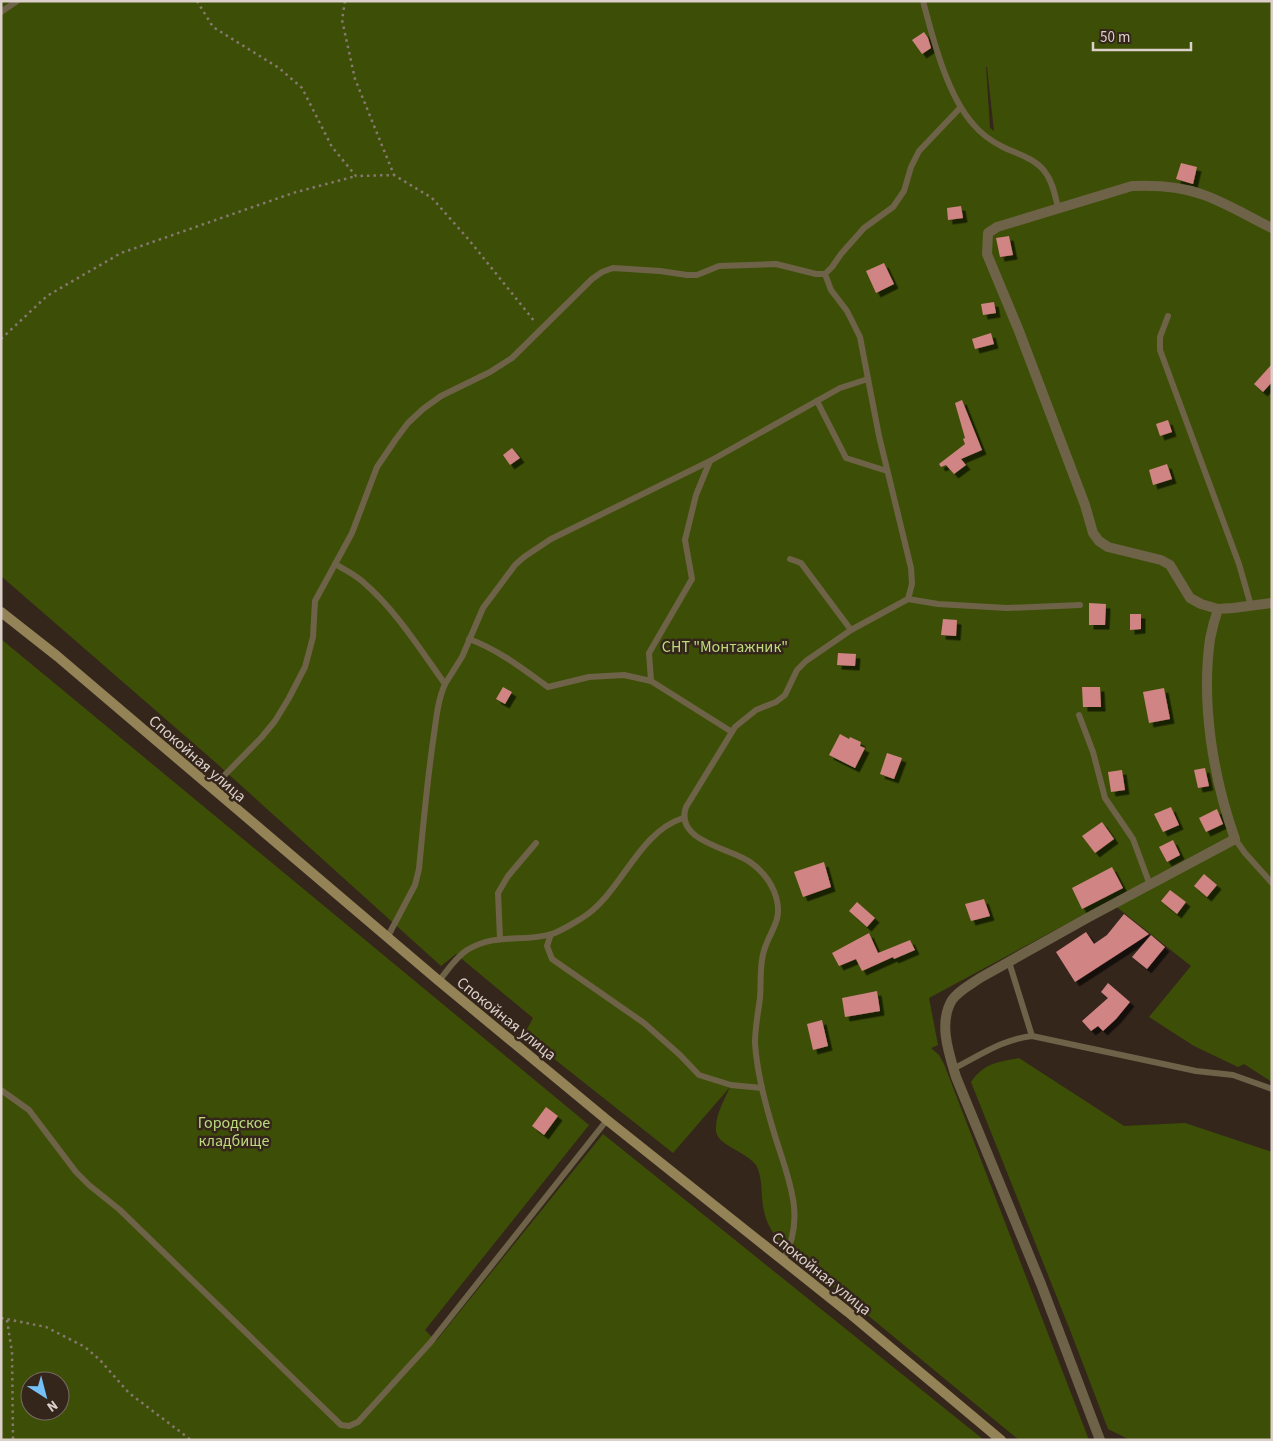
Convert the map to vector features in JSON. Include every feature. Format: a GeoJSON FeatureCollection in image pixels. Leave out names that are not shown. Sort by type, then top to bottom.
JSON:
{"type":"FeatureCollection","features":[{"type":"Feature","properties":{"kind":"street"},"geometry":{"type":"LineString","coordinates":[[1272,228],[1203,194],[1180,188],[1152,185],[1132,186],[997,227],[988,233],[987,254],[1023,340],[1085,506],[1093,533],[1099,541],[1108,547],[1160,560],[1170,565],[1190,598],[1201,604],[1218,609],[1272,603]]}},
{"type":"Feature","properties":{"kind":"street"},"geometry":{"type":"LineString","coordinates":[[1100,1440],[1041,1284],[953,1069],[948,1052],[946,1030],[948,1011],[953,1000],[963,989],[1235,839],[1218,780],[1207,711],[1210,637],[1218,609]]}},
{"type":"Feature","properties":{"kind":"street","name":"Спокойная улица"},"geometry":{"type":"LineString","coordinates":[[1,612],[57,656],[387,938],[607,1120],[783,1260],[1001,1440]]}},
{"type":"Feature","properties":{"kind":"lane"},"geometry":{"type":"LineString","coordinates":[[1,12],[17,1]]}},
{"type":"Feature","properties":{"kind":"lane"},"geometry":{"type":"LineString","coordinates":[[923,1],[950,85],[960,108],[984,136],[1033,160],[1046,172],[1058,207]]}},
{"type":"Feature","properties":{"kind":"lane"},"geometry":{"type":"LineString","coordinates":[[211,789],[261,738],[275,721],[289,698],[305,667],[314,637],[315,601],[352,533],[377,467],[408,423],[423,409],[442,396],[490,372],[512,358],[592,279],[602,272],[613,268],[660,271],[687,276],[697,275],[719,266],[776,264],[816,274],[825,274],[864,228],[893,208],[904,191],[911,167],[919,151],[960,108]]}},
{"type":"Feature","properties":{"kind":"lane"},"geometry":{"type":"LineString","coordinates":[[825,274],[831,290],[847,311],[860,337],[887,471],[911,568],[912,584],[908,599]]}},
{"type":"Feature","properties":{"kind":"lane"},"geometry":{"type":"LineString","coordinates":[[1168,316],[1160,337],[1160,350],[1239,564],[1251,606]]}},
{"type":"Feature","properties":{"kind":"lane"},"geometry":{"type":"LineString","coordinates":[[387,938],[415,885],[419,869],[430,763],[441,693],[450,675],[458,665],[478,616],[515,565],[551,539],[710,461],[840,388],[868,380]]}},
{"type":"Feature","properties":{"kind":"lane"},"geometry":{"type":"LineString","coordinates":[[817,401],[846,458],[887,471]]}},
{"type":"Feature","properties":{"kind":"lane"},"geometry":{"type":"LineString","coordinates":[[651,681],[649,653],[692,579],[685,540],[696,495],[710,461]]}},
{"type":"Feature","properties":{"kind":"lane"},"geometry":{"type":"LineString","coordinates":[[790,559],[801,564],[851,630]]}},
{"type":"Feature","properties":{"kind":"lane"},"geometry":{"type":"LineString","coordinates":[[335,564],[362,581],[376,595],[398,620],[445,684]]}},
{"type":"Feature","properties":{"kind":"lane"},"geometry":{"type":"LineString","coordinates":[[783,1260],[792,1242],[794,1199],[790,1178],[762,1088],[755,1043],[762,960],[779,916],[774,892],[767,878],[759,869],[735,853],[693,834],[683,818],[686,806],[732,732],[746,717],[756,710],[776,702],[784,695],[796,670],[820,650],[851,630],[908,599],[938,604],[1006,608],[1080,605]]}},
{"type":"Feature","properties":{"kind":"lane"},"geometry":{"type":"LineString","coordinates":[[469,639],[481,643],[511,660],[548,687],[589,676],[624,674],[651,681],[732,732]]}},
{"type":"Feature","properties":{"kind":"lane"},"geometry":{"type":"LineString","coordinates":[[1079,715],[1093,752],[1105,798],[1133,839],[1150,885]]}},
{"type":"Feature","properties":{"kind":"lane"},"geometry":{"type":"LineString","coordinates":[[439,981],[456,959],[467,950],[491,939],[551,934],[565,929],[596,908],[656,834],[668,824],[683,818]]}},
{"type":"Feature","properties":{"kind":"lane"},"geometry":{"type":"LineString","coordinates":[[1235,839],[1245,854],[1272,883]]}},
{"type":"Feature","properties":{"kind":"lane"},"geometry":{"type":"LineString","coordinates":[[500,938],[498,893],[508,876],[536,844]]}},
{"type":"Feature","properties":{"kind":"lane"},"geometry":{"type":"LineString","coordinates":[[551,934],[547,946],[552,959],[644,1023],[699,1075],[731,1085],[762,1088]]}},
{"type":"Feature","properties":{"kind":"lane"},"geometry":{"type":"LineString","coordinates":[[1009,962],[1032,1036]]}},
{"type":"Feature","properties":{"kind":"lane"},"geometry":{"type":"LineString","coordinates":[[953,1069],[1005,1042],[1032,1036],[1196,1071],[1233,1075],[1272,1089]]}},
{"type":"Feature","properties":{"kind":"lane"},"geometry":{"type":"LineString","coordinates":[[1,1090],[29,1110],[76,1172],[89,1185],[120,1210],[341,1425],[349,1426],[358,1422],[430,1343],[607,1120]]}},
{"type":"Feature","properties":{"kind":"path"},"geometry":{"type":"LineString","coordinates":[[197,1],[213,27],[279,68],[302,88],[332,147],[356,176]]}},
{"type":"Feature","properties":{"kind":"path"},"geometry":{"type":"LineString","coordinates":[[345,1],[342,20],[355,78],[394,175]]}},
{"type":"Feature","properties":{"kind":"path"},"geometry":{"type":"LineString","coordinates":[[1,339],[48,296],[121,253],[293,193],[356,176],[394,175],[432,198],[469,240],[540,329]]}},
{"type":"Feature","properties":{"kind":"path"},"geometry":{"type":"LineString","coordinates":[[1,1318],[46,1327],[84,1346],[100,1360],[129,1393],[190,1440]]}},
{"type":"Feature","properties":{"kind":"path"},"geometry":{"type":"LineString","coordinates":[[7,1320],[12,1352],[13,1440]]}},
{"type":"Feature","properties":{"kind":"green space","name":"СНТ \"Монтажник\""},"geometry":{"type":"Polygon","coordinates":[[[1,1],[1268,1],[1272,5],[1272,1082],[1244,1064],[1238,1067],[1194,1046],[1149,1017],[1191,966],[1109,901],[929,998],[938,1045],[931,1048],[939,1055],[944,1064],[1089,1440],[1019,1440],[779,1242],[766,1218],[760,1177],[756,1165],[752,1160],[721,1140],[716,1131],[718,1114],[730,1087],[673,1153],[524,1035],[533,1018],[456,954],[441,966],[215,762],[1,576],[1,1]],[[987,67],[990,128],[994,131],[987,67]]]}},
{"type":"Feature","properties":{"kind":"green space","name":"Городское кладбище"},"geometry":{"type":"Polygon","coordinates":[[[1,639],[589,1125],[425,1330],[436,1341],[603,1134],[984,1440],[1,1440],[1,639]]]}},
{"type":"Feature","properties":{"kind":"green space"},"geometry":{"type":"Polygon","coordinates":[[[1019,1058],[1124,1126],[1185,1123],[1272,1152],[1272,1440],[1130,1440],[1108,1429],[971,1082],[981,1071],[992,1064],[1019,1058]]]}},
{"type":"Feature","properties":{"kind":"building"},"geometry":{"type":"Polygon","coordinates":[[[924,32],[931,48],[922,54],[912,40],[924,32]]]}},
{"type":"Feature","properties":{"kind":"building"},"geometry":{"type":"Polygon","coordinates":[[[1181,163],[1197,167],[1193,184],[1176,179],[1181,163]]]}},
{"type":"Feature","properties":{"kind":"building"},"geometry":{"type":"Polygon","coordinates":[[[961,206],[963,218],[948,220],[947,208],[961,206]]]}},
{"type":"Feature","properties":{"kind":"building"},"geometry":{"type":"Polygon","coordinates":[[[1009,236],[1013,255],[1000,257],[996,238],[1009,236]]]}},
{"type":"Feature","properties":{"kind":"building"},"geometry":{"type":"Polygon","coordinates":[[[884,263],[894,284],[876,293],[866,271],[884,263]]]}},
{"type":"Feature","properties":{"kind":"building"},"geometry":{"type":"Polygon","coordinates":[[[994,302],[996,313],[983,315],[981,304],[994,302]]]}},
{"type":"Feature","properties":{"kind":"building"},"geometry":{"type":"Polygon","coordinates":[[[991,333],[994,344],[975,349],[972,339],[991,333]]]}},
{"type":"Feature","properties":{"kind":"building"},"geometry":{"type":"Polygon","coordinates":[[[1272,364],[1272,382],[1263,392],[1254,384],[1272,364]]]}},
{"type":"Feature","properties":{"kind":"building"},"geometry":{"type":"Polygon","coordinates":[[[962,400],[982,450],[961,459],[966,465],[954,474],[946,465],[941,467],[939,464],[965,444],[955,403],[962,400]]]}},
{"type":"Feature","properties":{"kind":"building"},"geometry":{"type":"Polygon","coordinates":[[[1168,420],[1172,432],[1160,436],[1156,424],[1168,420]]]}},
{"type":"Feature","properties":{"kind":"building"},"geometry":{"type":"Polygon","coordinates":[[[512,448],[520,458],[510,465],[503,455],[512,448]]]}},
{"type":"Feature","properties":{"kind":"building"},"geometry":{"type":"Polygon","coordinates":[[[1167,464],[1172,479],[1153,485],[1149,470],[1167,464]]]}},
{"type":"Feature","properties":{"kind":"building"},"geometry":{"type":"Polygon","coordinates":[[[1089,603],[1106,604],[1105,625],[1089,625],[1089,603]]]}},
{"type":"Feature","properties":{"kind":"building"},"geometry":{"type":"Polygon","coordinates":[[[1130,614],[1141,614],[1141,629],[1130,630],[1130,614]]]}},
{"type":"Feature","properties":{"kind":"building"},"geometry":{"type":"Polygon","coordinates":[[[943,619],[957,620],[956,636],[941,635],[943,619]]]}},
{"type":"Feature","properties":{"kind":"building"},"geometry":{"type":"Polygon","coordinates":[[[838,653],[856,654],[855,666],[837,665],[838,653]]]}},
{"type":"Feature","properties":{"kind":"building"},"geometry":{"type":"Polygon","coordinates":[[[503,687],[512,692],[505,704],[496,699],[503,687]]]}},
{"type":"Feature","properties":{"kind":"building"},"geometry":{"type":"Polygon","coordinates":[[[1082,687],[1100,687],[1101,707],[1083,707],[1082,687]]]}},
{"type":"Feature","properties":{"kind":"building"},"geometry":{"type":"Polygon","coordinates":[[[1164,688],[1170,719],[1149,723],[1143,692],[1164,688]]]}},
{"type":"Feature","properties":{"kind":"building"},"geometry":{"type":"Polygon","coordinates":[[[840,734],[861,742],[860,746],[865,748],[855,768],[829,755],[840,734]]]}},
{"type":"Feature","properties":{"kind":"building"},"geometry":{"type":"Polygon","coordinates":[[[887,753],[902,758],[894,779],[880,774],[887,753]]]}},
{"type":"Feature","properties":{"kind":"building"},"geometry":{"type":"Polygon","coordinates":[[[1205,768],[1209,786],[1198,788],[1194,770],[1205,768]]]}},
{"type":"Feature","properties":{"kind":"building"},"geometry":{"type":"Polygon","coordinates":[[[1122,770],[1125,790],[1111,792],[1108,772],[1122,770]]]}},
{"type":"Feature","properties":{"kind":"building"},"geometry":{"type":"Polygon","coordinates":[[[1171,807],[1179,825],[1163,832],[1154,814],[1171,807]]]}},
{"type":"Feature","properties":{"kind":"building"},"geometry":{"type":"Polygon","coordinates":[[[1217,809],[1223,824],[1206,832],[1199,818],[1217,809]]]}},
{"type":"Feature","properties":{"kind":"building"},"geometry":{"type":"Polygon","coordinates":[[[1102,822],[1114,839],[1095,853],[1082,836],[1102,822]]]}},
{"type":"Feature","properties":{"kind":"building"},"geometry":{"type":"Polygon","coordinates":[[[1173,840],[1180,855],[1167,862],[1159,847],[1173,840]]]}},
{"type":"Feature","properties":{"kind":"building"},"geometry":{"type":"Polygon","coordinates":[[[824,862],[831,887],[803,897],[794,872],[824,862]]]}},
{"type":"Feature","properties":{"kind":"building"},"geometry":{"type":"Polygon","coordinates":[[[1112,867],[1123,888],[1082,909],[1072,888],[1112,867]]]}},
{"type":"Feature","properties":{"kind":"building"},"geometry":{"type":"Polygon","coordinates":[[[1204,874],[1217,885],[1207,897],[1194,886],[1204,874]]]}},
{"type":"Feature","properties":{"kind":"building"},"geometry":{"type":"Polygon","coordinates":[[[1170,890],[1186,902],[1177,914],[1161,901],[1170,890]]]}},
{"type":"Feature","properties":{"kind":"building"},"geometry":{"type":"Polygon","coordinates":[[[984,899],[990,916],[971,921],[965,904],[984,899]]]}},
{"type":"Feature","properties":{"kind":"building"},"geometry":{"type":"Polygon","coordinates":[[[857,902],[875,918],[867,927],[849,911],[857,902]]]}},
{"type":"Feature","properties":{"kind":"building"},"geometry":{"type":"Polygon","coordinates":[[[1124,914],[1149,934],[1075,982],[1056,952],[1086,932],[1094,944],[1107,935],[1124,914]]]}},
{"type":"Feature","properties":{"kind":"building"},"geometry":{"type":"Polygon","coordinates":[[[869,933],[878,953],[910,940],[915,950],[894,959],[893,957],[862,971],[856,959],[839,966],[832,953],[869,933]]]}},
{"type":"Feature","properties":{"kind":"building"},"geometry":{"type":"Polygon","coordinates":[[[1151,935],[1165,947],[1147,969],[1132,957],[1151,935]]]}},
{"type":"Feature","properties":{"kind":"building"},"geometry":{"type":"Polygon","coordinates":[[[1108,983],[1130,1002],[1103,1031],[1098,1026],[1091,1031],[1082,1021],[1108,998],[1101,992],[1108,983]]]}},
{"type":"Feature","properties":{"kind":"building"},"geometry":{"type":"Polygon","coordinates":[[[877,991],[880,1011],[845,1017],[842,998],[877,991]]]}},
{"type":"Feature","properties":{"kind":"building"},"geometry":{"type":"Polygon","coordinates":[[[822,1020],[828,1046],[813,1050],[807,1024],[822,1020]]]}},
{"type":"Feature","properties":{"kind":"building"},"geometry":{"type":"Polygon","coordinates":[[[546,1107],[558,1116],[544,1135],[532,1126],[546,1107]]]}}]}
